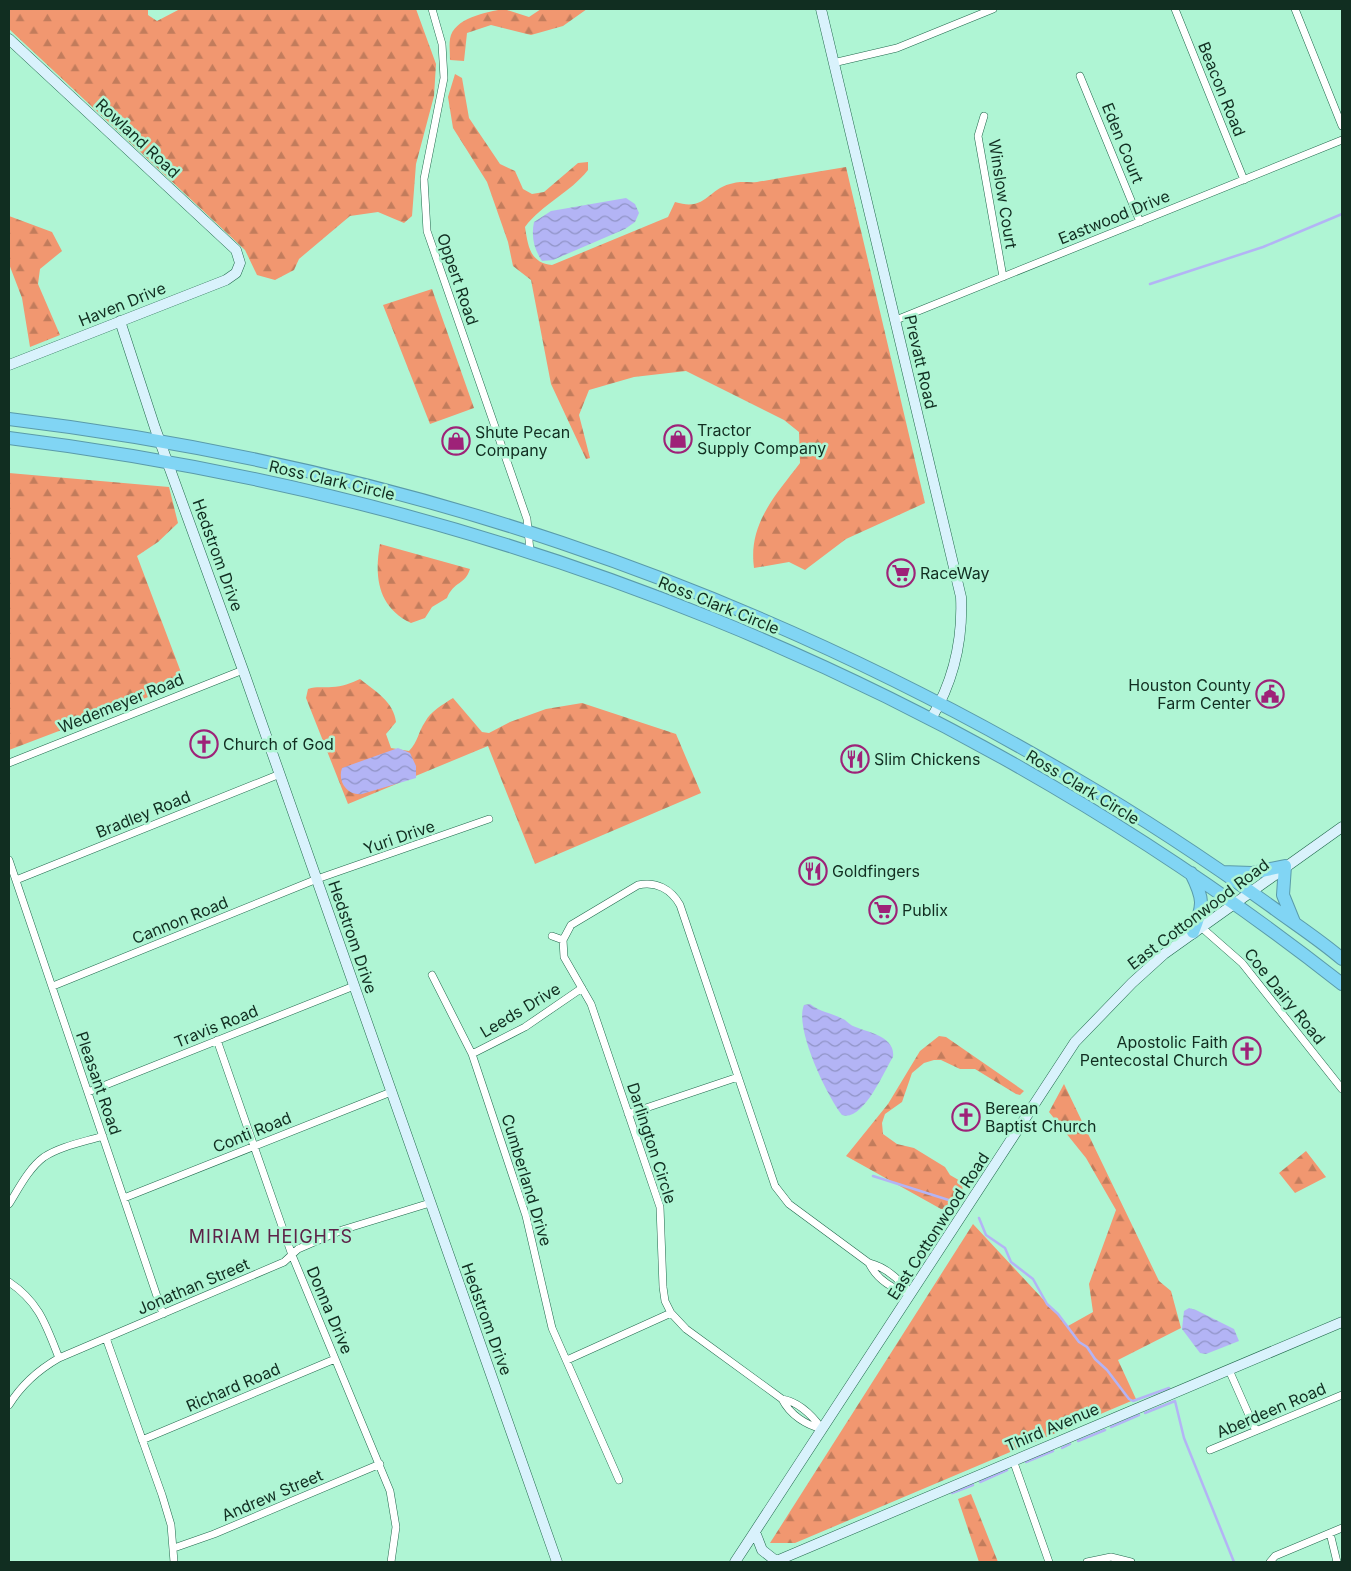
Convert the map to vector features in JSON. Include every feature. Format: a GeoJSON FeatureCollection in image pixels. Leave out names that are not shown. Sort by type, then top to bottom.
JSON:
{"type":"FeatureCollection","features":[{"type":"Feature","properties":{"kind":"highway","name":"Ross Clark Circle"},"geometry":{"type":"LineString","coordinates":[[9,419],[160,440],[326,474],[431,501],[530,531],[621,563],[719,601],[854,660],[941,703],[1040,758],[1141,818],[1251,892],[1342,959]]}},
{"type":"Feature","properties":{"kind":"highway","name":"Ross Clark Circle"},"geometry":{"type":"LineString","coordinates":[[9,438],[168,461],[267,480],[366,504],[530,551],[624,584],[714,619],[824,668],[931,719],[1021,769],[1100,815],[1191,873],[1235,903],[1342,984]]}},
{"type":"Feature","properties":{"kind":"highway"},"geometry":{"type":"LineString","coordinates":[[714,619],[719,601]]}},
{"type":"Feature","properties":{"kind":"highway"},"geometry":{"type":"LineString","coordinates":[[1021,769],[1033,767],[1040,758]]}},
{"type":"Feature","properties":{"kind":"highway"},"geometry":{"type":"LineString","coordinates":[[1222,872],[1252,873],[1285,866],[1283,895],[1295,924]]}},
{"type":"Feature","properties":{"kind":"highway"},"geometry":{"type":"LineString","coordinates":[[1191,873],[1203,901],[1197,929]]}},
{"type":"Feature","properties":{"kind":"street","name":"Oppert Road"},"geometry":{"type":"LineString","coordinates":[[432,9],[442,44],[444,78],[424,178],[427,231],[530,531],[530,551]]}},
{"type":"Feature","properties":{"kind":"street","name":"Prevatt Road"},"geometry":{"type":"LineString","coordinates":[[821,9],[961,597],[962,622],[958,650],[941,703],[931,719]]}},
{"type":"Feature","properties":{"kind":"street"},"geometry":{"type":"LineString","coordinates":[[833,63],[897,48],[993,9]]}},
{"type":"Feature","properties":{"kind":"street","name":"Beacon Road"},"geometry":{"type":"LineString","coordinates":[[1175,9],[1244,180]]}},
{"type":"Feature","properties":{"kind":"street"},"geometry":{"type":"LineString","coordinates":[[1295,9],[1342,126]]}},
{"type":"Feature","properties":{"kind":"street","name":"Rowland Road"},"geometry":{"type":"LineString","coordinates":[[9,39],[236,250],[240,263]]}},
{"type":"Feature","properties":{"kind":"street","name":"Eden Court"},"geometry":{"type":"LineString","coordinates":[[1080,76],[1140,222]]}},
{"type":"Feature","properties":{"kind":"street","name":"Winslow Court"},"geometry":{"type":"LineString","coordinates":[[984,116],[978,136],[1003,277]]}},
{"type":"Feature","properties":{"kind":"street","name":"Eastwood Drive"},"geometry":{"type":"LineString","coordinates":[[896,320],[1342,140]]}},
{"type":"Feature","properties":{"kind":"street","name":"Haven Drive"},"geometry":{"type":"LineString","coordinates":[[9,365],[226,280],[236,273],[240,263]]}},
{"type":"Feature","properties":{"kind":"street","name":"Hedstrom Drive"},"geometry":{"type":"LineString","coordinates":[[120,321],[160,440],[280,774],[557,1562]]}},
{"type":"Feature","properties":{"kind":"street","name":"Wedemeyer Road"},"geometry":{"type":"LineString","coordinates":[[9,763],[243,670]]}},
{"type":"Feature","properties":{"kind":"street","name":"Bradley Road"},"geometry":{"type":"LineString","coordinates":[[16,880],[280,774]]}},
{"type":"Feature","properties":{"kind":"street","name":"Yuri Drive"},"geometry":{"type":"LineString","coordinates":[[317,879],[489,819]]}},
{"type":"Feature","properties":{"kind":"street","name":"East Cottonwood Road"},"geometry":{"type":"LineString","coordinates":[[734,1562],[912,1294],[1075,1042],[1132,983],[1197,929],[1342,827]]}},
{"type":"Feature","properties":{"kind":"street","name":"Pleasant Road"},"geometry":{"type":"LineString","coordinates":[[9,860],[163,1314]]}},
{"type":"Feature","properties":{"kind":"street"},"geometry":{"type":"LineString","coordinates":[[660,886],[663,878]]}},
{"type":"Feature","properties":{"kind":"street","name":"Cannon Road"},"geometry":{"type":"LineString","coordinates":[[53,986],[317,879]]}},
{"type":"Feature","properties":{"kind":"street"},"geometry":{"type":"LineString","coordinates":[[552,936],[563,940],[568,930],[576,922],[643,884],[660,886],[670,892],[680,906],[772,1179],[779,1192],[789,1204],[869,1263],[879,1266],[902,1283],[912,1294]]}},
{"type":"Feature","properties":{"kind":"street","name":"Coe Dairy Road"},"geometry":{"type":"LineString","coordinates":[[1197,929],[1246,968],[1342,1089]]}},
{"type":"Feature","properties":{"kind":"street","name":"Darlington Circle"},"geometry":{"type":"LineString","coordinates":[[563,940],[564,957],[591,1004],[660,1207],[663,1287],[665,1301],[671,1313],[686,1329],[782,1400],[792,1401],[814,1417],[822,1429]]}},
{"type":"Feature","properties":{"kind":"street","name":"Cumberland Drive"},"geometry":{"type":"LineString","coordinates":[[432,975],[472,1054],[530,1230],[545,1306],[552,1328],[619,1480]]}},
{"type":"Feature","properties":{"kind":"street","name":"Travis Road"},"geometry":{"type":"LineString","coordinates":[[88,1092],[354,986]]}},
{"type":"Feature","properties":{"kind":"street","name":"Leeds Drive"},"geometry":{"type":"LineString","coordinates":[[472,1054],[525,1027],[582,988]]}},
{"type":"Feature","properties":{"kind":"street","name":"Donna Drive"},"geometry":{"type":"LineString","coordinates":[[217,1040],[292,1255],[380,1464],[395,1509],[396,1527],[391,1562]]}},
{"type":"Feature","properties":{"kind":"street"},"geometry":{"type":"LineString","coordinates":[[628,1114],[738,1077]]}},
{"type":"Feature","properties":{"kind":"street","name":"Conti Road"},"geometry":{"type":"LineString","coordinates":[[124,1198],[391,1092]]}},
{"type":"Feature","properties":{"kind":"street"},"geometry":{"type":"LineString","coordinates":[[9,1204],[32,1169],[44,1157],[59,1150],[103,1136]]}},
{"type":"Feature","properties":{"kind":"street","name":"Jonathan Street"},"geometry":{"type":"LineString","coordinates":[[9,1405],[28,1380],[41,1368],[59,1358],[284,1262],[298,1249],[342,1230],[430,1203]]}},
{"type":"Feature","properties":{"kind":"street"},"geometry":{"type":"LineString","coordinates":[[9,1282],[33,1302],[44,1319],[59,1358]]}},
{"type":"Feature","properties":{"kind":"street"},"geometry":{"type":"LineString","coordinates":[[567,1360],[671,1313]]}},
{"type":"Feature","properties":{"kind":"street","name":"Third Avenue"},"geometry":{"type":"LineString","coordinates":[[775,1562],[1342,1322]]}},
{"type":"Feature","properties":{"kind":"street"},"geometry":{"type":"LineString","coordinates":[[106,1338],[162,1495],[171,1525],[174,1562]]}},
{"type":"Feature","properties":{"kind":"street","name":"Richard Road"},"geometry":{"type":"LineString","coordinates":[[142,1440],[335,1359]]}},
{"type":"Feature","properties":{"kind":"street"},"geometry":{"type":"LineString","coordinates":[[1229,1370],[1256,1431]]}},
{"type":"Feature","properties":{"kind":"street","name":"Aberdeen Road"},"geometry":{"type":"LineString","coordinates":[[1210,1450],[1342,1395]]}},
{"type":"Feature","properties":{"kind":"street"},"geometry":{"type":"LineString","coordinates":[[1013,1460],[1049,1562]]}},
{"type":"Feature","properties":{"kind":"street","name":"Andrew Street"},"geometry":{"type":"LineString","coordinates":[[174,1548],[214,1534],[380,1464]]}},
{"type":"Feature","properties":{"kind":"street"},"geometry":{"type":"LineString","coordinates":[[1270,1562],[1274,1556],[1342,1528]]}},
{"type":"Feature","properties":{"kind":"street"},"geometry":{"type":"LineString","coordinates":[[755,1532],[762,1550],[775,1562]]}},
{"type":"Feature","properties":{"kind":"street"},"geometry":{"type":"LineString","coordinates":[[1330,1533],[1337,1562]]}},
{"type":"Feature","properties":{"kind":"street"},"geometry":{"type":"LineString","coordinates":[[1087,1562],[1111,1557],[1131,1562]]}},
{"type":"Feature","properties":{"kind":"green space"},"geometry":{"type":"Polygon","coordinates":[[[9,9],[148,9],[148,15],[157,21],[180,9],[416,9],[436,64],[434,96],[416,164],[412,216],[404,223],[378,212],[350,216],[299,259],[294,270],[275,280],[257,275],[245,250],[9,29],[9,9]]]}},
{"type":"Feature","properties":{"kind":"green space"},"geometry":{"type":"Polygon","coordinates":[[[504,9],[529,17],[541,9],[587,9],[563,26],[531,35],[491,25],[467,33],[464,61],[450,60],[450,39],[452,32],[457,26],[472,17],[504,9]]]}},
{"type":"Feature","properties":{"kind":"green space"},"geometry":{"type":"Polygon","coordinates":[[[455,74],[462,78],[469,118],[500,164],[515,171],[523,189],[532,194],[544,192],[578,163],[588,162],[588,170],[581,178],[539,212],[525,227],[531,252],[539,261],[545,264],[552,265],[668,217],[675,202],[694,204],[701,202],[718,189],[737,182],[757,182],[846,167],[925,503],[846,539],[805,570],[789,562],[754,568],[753,552],[759,524],[773,499],[800,463],[799,432],[784,420],[686,371],[634,377],[589,390],[579,415],[590,458],[586,459],[551,384],[531,280],[513,266],[508,242],[487,182],[453,128],[448,97],[455,74]]]}},
{"type":"Feature","properties":{"kind":"green space"},"geometry":{"type":"Polygon","coordinates":[[[9,216],[52,232],[62,251],[40,269],[38,284],[60,335],[30,347],[22,298],[9,264],[9,216]]]}},
{"type":"Feature","properties":{"kind":"green space"},"geometry":{"type":"Polygon","coordinates":[[[432,289],[474,408],[430,424],[383,305],[432,289]]]}},
{"type":"Feature","properties":{"kind":"green space"},"geometry":{"type":"Polygon","coordinates":[[[9,473],[169,487],[178,523],[158,542],[137,556],[185,683],[9,750],[9,473]]]}},
{"type":"Feature","properties":{"kind":"green space"},"geometry":{"type":"Polygon","coordinates":[[[380,544],[470,569],[465,578],[453,589],[447,598],[432,607],[425,618],[411,623],[391,609],[381,590],[378,579],[380,544]]]}},
{"type":"Feature","properties":{"kind":"green space"},"geometry":{"type":"Polygon","coordinates":[[[360,679],[383,698],[392,709],[396,722],[386,734],[391,748],[409,751],[427,718],[437,708],[453,698],[482,732],[489,733],[510,722],[546,709],[582,703],[676,734],[701,793],[535,864],[488,746],[348,804],[306,698],[308,689],[339,686],[360,679]]]}},
{"type":"Feature","properties":{"kind":"green space"},"geometry":{"type":"Polygon","coordinates":[[[939,1036],[946,1037],[1024,1091],[1020,1095],[1016,1094],[975,1069],[960,1069],[941,1060],[924,1063],[912,1073],[902,1102],[885,1114],[882,1123],[883,1134],[897,1144],[914,1148],[945,1167],[950,1175],[962,1182],[963,1195],[952,1208],[941,1209],[846,1156],[888,1104],[920,1051],[939,1036]]]}},
{"type":"Feature","properties":{"kind":"green space"},"geometry":{"type":"Polygon","coordinates":[[[1064,1084],[1159,1281],[1171,1291],[1181,1328],[1118,1360],[1136,1399],[795,1543],[770,1543],[973,1224],[1068,1326],[1093,1312],[1089,1284],[1116,1210],[1086,1158],[1049,1112],[1064,1084]]]}},
{"type":"Feature","properties":{"kind":"green space"},"geometry":{"type":"Polygon","coordinates":[[[1306,1151],[1326,1177],[1295,1193],[1279,1173],[1306,1151]]]}},
{"type":"Feature","properties":{"kind":"green space"},"geometry":{"type":"Polygon","coordinates":[[[971,1494],[998,1562],[979,1562],[958,1499],[971,1494]]]}},
{"type":"Feature","properties":{"kind":"water"},"geometry":{"type":"Polygon","coordinates":[[[626,198],[635,204],[639,213],[635,222],[625,229],[553,260],[542,261],[534,243],[534,222],[551,211],[626,198]]]}},
{"type":"Feature","properties":{"kind":"water"},"geometry":{"type":"Polygon","coordinates":[[[398,748],[410,753],[416,766],[416,778],[362,794],[352,793],[342,783],[342,768],[398,748]]]}},
{"type":"Feature","properties":{"kind":"water"},"geometry":{"type":"Polygon","coordinates":[[[810,1004],[835,1015],[853,1026],[879,1036],[890,1044],[893,1050],[893,1057],[872,1095],[865,1104],[850,1115],[842,1115],[828,1093],[814,1062],[808,1045],[802,1016],[804,1005],[810,1004]]]}},
{"type":"Feature","properties":{"kind":"water"},"geometry":{"type":"Polygon","coordinates":[[[1189,1308],[1234,1329],[1239,1341],[1206,1354],[1200,1353],[1182,1329],[1184,1311],[1189,1308]]]}},
{"type":"Feature","properties":{"kind":"waterway"},"geometry":{"type":"LineString","coordinates":[[1150,284],[1263,247],[1342,214]]}},
{"type":"Feature","properties":{"kind":"waterway"},"geometry":{"type":"LineString","coordinates":[[873,1176],[958,1203]]}},
{"type":"Feature","properties":{"kind":"waterway"},"geometry":{"type":"LineString","coordinates":[[979,1218],[986,1235],[1005,1248],[1011,1262],[1033,1279],[1047,1304],[1058,1314],[1079,1342],[1087,1347],[1095,1359],[1107,1370],[1129,1399],[1133,1401],[1169,1388]]}},
{"type":"Feature","properties":{"kind":"waterway"},"geometry":{"type":"LineString","coordinates":[[1145,1413],[1175,1401],[1184,1438],[1234,1562]]}},
{"type":"Feature","properties":{"kind":"waterway"},"geometry":{"type":"LineString","coordinates":[[1111,1427],[1139,1415]]}},
{"type":"Feature","properties":{"kind":"waterway"},"geometry":{"type":"LineString","coordinates":[[1078,1441],[1105,1430]]}},
{"type":"Feature","properties":{"kind":"waterway"},"geometry":{"type":"LineString","coordinates":[[1062,1448],[1070,1444]]}},
{"type":"Feature","properties":{"kind":"waterway"},"geometry":{"type":"LineString","coordinates":[[1026,1462],[1053,1451]]}},
{"type":"Feature","properties":{"kind":"waterway"},"geometry":{"type":"LineString","coordinates":[[980,1482],[1007,1470]]}},
{"type":"Feature","properties":{"kind":"waterway"},"geometry":{"type":"LineString","coordinates":[[952,1493],[973,1485]]}},
{"type":"Feature","properties":{"kind":"place","name":"Tractor Supply Company"},"geometry":{"type":"Point","coordinates":[678,439]}},
{"type":"Feature","properties":{"kind":"place","name":"Shute Pecan Company"},"geometry":{"type":"Point","coordinates":[456,441]}},
{"type":"Feature","properties":{"kind":"place","name":"RaceWay"},"geometry":{"type":"Point","coordinates":[901,573]}},
{"type":"Feature","properties":{"kind":"place","name":"Houston County Farm Center"},"geometry":{"type":"Point","coordinates":[1270,694]}},
{"type":"Feature","properties":{"kind":"place","name":"Church of God"},"geometry":{"type":"Point","coordinates":[204,744]}},
{"type":"Feature","properties":{"kind":"place","name":"Slim Chickens"},"geometry":{"type":"Point","coordinates":[855,759]}},
{"type":"Feature","properties":{"kind":"place","name":"Goldfingers"},"geometry":{"type":"Point","coordinates":[813,871]}},
{"type":"Feature","properties":{"kind":"place","name":"Publix"},"geometry":{"type":"Point","coordinates":[883,910]}},
{"type":"Feature","properties":{"kind":"place","name":"Apostolic Faith Pentecostal Church"},"geometry":{"type":"Point","coordinates":[1247,1051]}},
{"type":"Feature","properties":{"kind":"place","name":"Berean Baptist Church"},"geometry":{"type":"Point","coordinates":[966,1117]}},
{"type":"Feature","properties":{"kind":"district","name":"MIRIAM HEIGHTS"},"geometry":{"type":"Point","coordinates":[271,1236]}}]}
